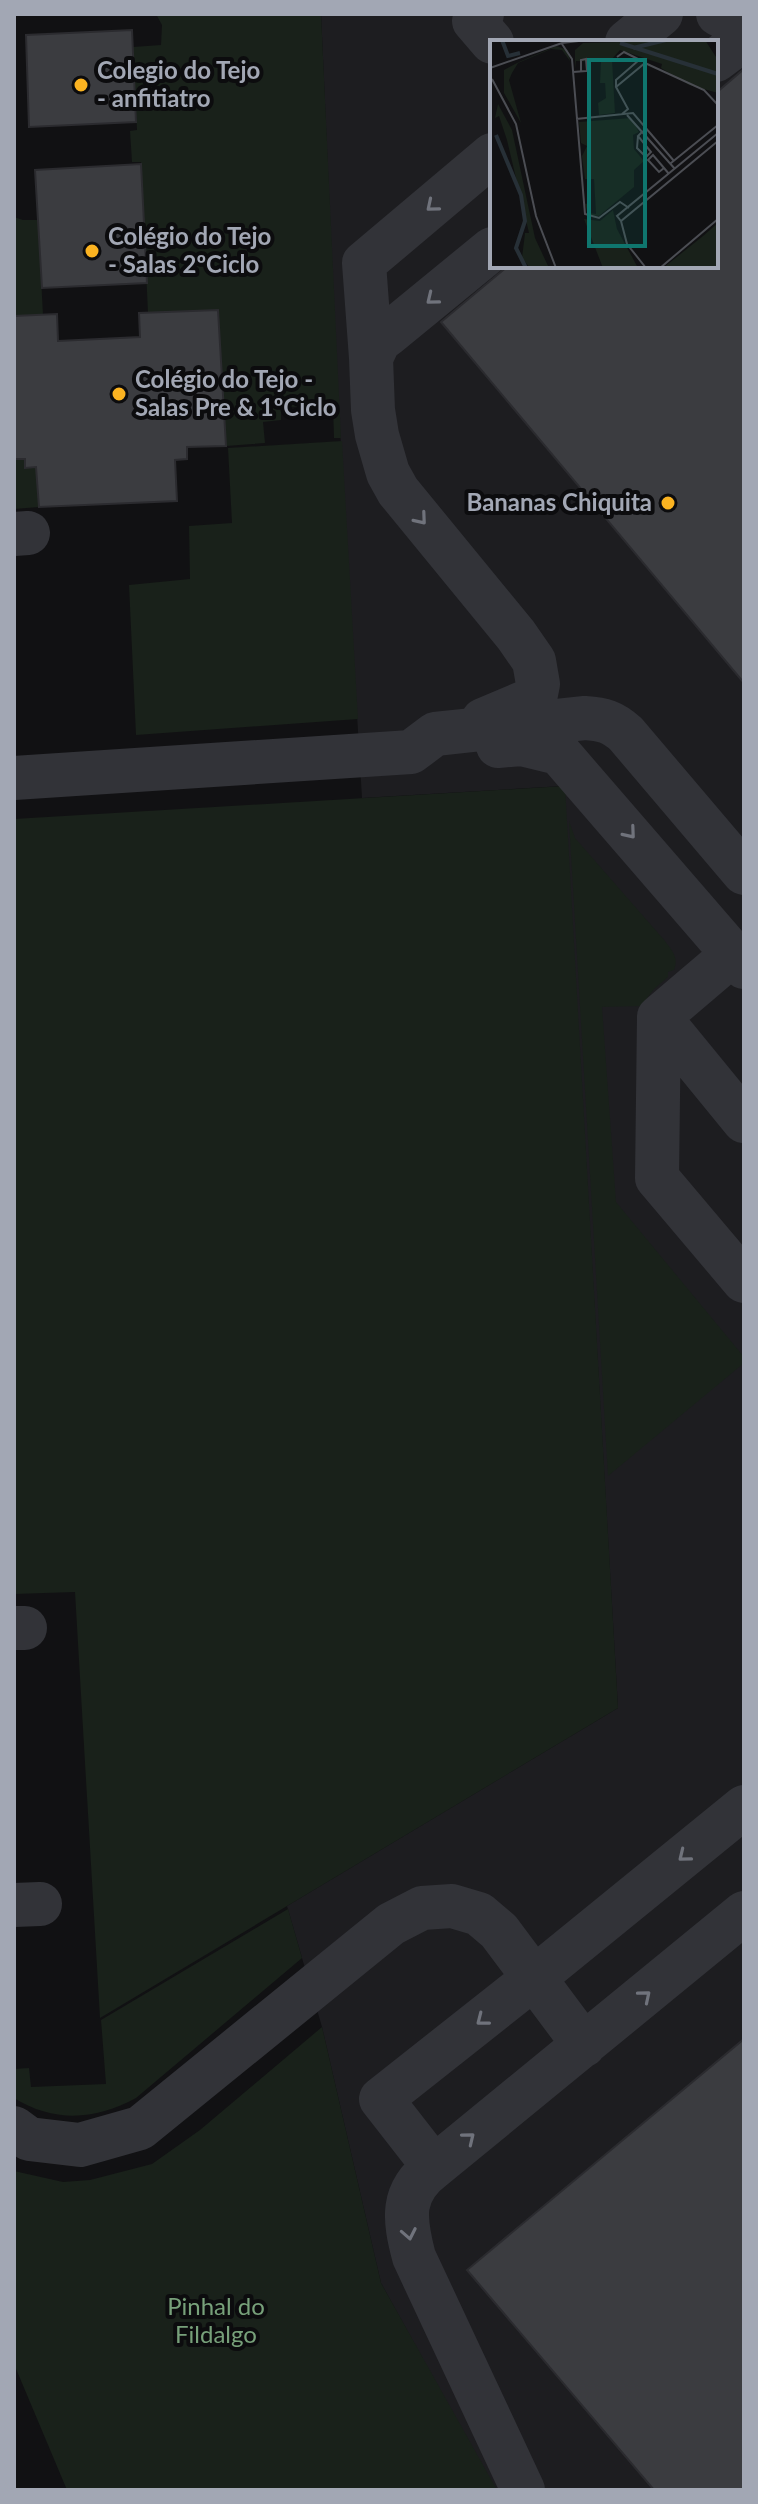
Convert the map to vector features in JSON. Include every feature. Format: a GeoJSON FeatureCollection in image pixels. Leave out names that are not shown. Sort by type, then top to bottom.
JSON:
{"type":"FeatureCollection","features":[{"type":"Feature","properties":{"kind":"street"},"geometry":{"type":"LineString","coordinates":[[482,14],[474,21],[490,40]]}},
{"type":"Feature","properties":{"kind":"street"},"geometry":{"type":"LineString","coordinates":[[718,14],[744,27]]}},
{"type":"Feature","properties":{"kind":"street"},"geometry":{"type":"LineString","coordinates":[[718,58],[744,39]]}},
{"type":"Feature","properties":{"kind":"street"},"geometry":{"type":"LineString","coordinates":[[490,157],[364,263],[377,435],[388,473],[398,491],[534,661],[549,719],[738,961],[659,1017]]}},
{"type":"Feature","properties":{"kind":"street"},"geometry":{"type":"LineString","coordinates":[[371,358],[379,341],[490,251]]}},
{"type":"Feature","properties":{"kind":"street"},"geometry":{"type":"LineString","coordinates":[[14,778],[438,744],[549,719],[604,719],[617,725],[744,873]]}},
{"type":"Feature","properties":{"kind":"street"},"geometry":{"type":"LineString","coordinates":[[659,1017],[744,1121]]}},
{"type":"Feature","properties":{"kind":"street"},"geometry":{"type":"LineString","coordinates":[[659,1017],[657,1178],[744,1281]]}},
{"type":"Feature","properties":{"kind":"street"},"geometry":{"type":"LineString","coordinates":[[434,2167],[381,2099],[744,1807]]}},
{"type":"Feature","properties":{"kind":"street"},"geometry":{"type":"LineString","coordinates":[[14,2128],[29,2139],[80,2145],[140,2128],[391,1924],[422,1908],[452,1906],[479,1914],[499,1931],[584,2045]]}},
{"type":"Feature","properties":{"kind":"street"},"geometry":{"type":"LineString","coordinates":[[523,2490],[414,2257],[407,2231],[407,2205],[411,2189],[421,2176],[744,1913]]}},
{"type":"Feature","properties":{"kind":"shaded area"},"geometry":{"type":"Polygon","coordinates":[[[321,14],[744,14],[744,2490],[495,2490],[381,2283],[322,2027],[287,1906],[618,1708],[564,786],[362,798],[338,395],[321,14]]]}},
{"type":"Feature","properties":{"kind":"green space"},"geometry":{"type":"Polygon","coordinates":[[[156,14],[321,14],[341,438],[334,438],[333,406],[281,407],[281,420],[263,422],[265,443],[226,446],[218,310],[148,313],[141,162],[132,162],[130,131],[137,130],[133,47],[161,45],[162,25],[156,14]]]}},
{"type":"Feature","properties":{"kind":"green space"},"geometry":{"type":"Polygon","coordinates":[[[14,217],[38,220],[43,315],[14,316],[14,217]]]}},
{"type":"Feature","properties":{"kind":"green space"},"geometry":{"type":"Polygon","coordinates":[[[342,441],[358,719],[136,735],[129,585],[190,579],[189,526],[232,523],[228,448],[342,441]]]}},
{"type":"Feature","properties":{"kind":"green space"},"geometry":{"type":"Polygon","coordinates":[[[14,459],[25,459],[25,468],[36,467],[39,507],[14,509],[14,459]]]}},
{"type":"Feature","properties":{"kind":"green space"},"geometry":{"type":"Polygon","coordinates":[[[565,786],[618,1708],[100,2018],[75,1592],[14,1594],[14,819],[565,786]]]}},
{"type":"Feature","properties":{"kind":"green space"},"geometry":{"type":"Polygon","coordinates":[[[569,821],[575,838],[665,941],[676,961],[674,970],[668,972],[668,977],[641,1006],[602,1007],[616,1202],[744,1357],[744,1363],[608,1476],[569,821]]]}},
{"type":"Feature","properties":{"kind":"green space"},"geometry":{"type":"Polygon","coordinates":[[[288,1909],[302,1958],[136,2098],[106,2111],[75,2116],[44,2112],[14,2098],[14,2069],[29,2068],[31,2087],[106,2084],[101,2020],[288,1909]]]}},
{"type":"Feature","properties":{"kind":"green space","name":"Pinhal do Fildalgo"},"geometry":{"type":"Polygon","coordinates":[[[322,2027],[381,2283],[497,2490],[67,2490],[14,2364],[14,2171],[63,2182],[90,2180],[152,2164],[200,2130],[322,2027]]]}},
{"type":"Feature","properties":{"kind":"building","name":"Colegio do Tejo - anfitiatro"},"geometry":{"type":"Polygon","coordinates":[[[132,30],[136,122],[29,127],[26,35],[132,30]]]}},
{"type":"Feature","properties":{"kind":"building","name":"Bananas Chiquita"},"geometry":{"type":"Polygon","coordinates":[[[744,69],[744,683],[441,322],[506,268],[718,268],[718,91],[744,69]]]}},
{"type":"Feature","properties":{"kind":"building","name":"Colégio do Tejo - Salas 2ºCiclo"},"geometry":{"type":"Polygon","coordinates":[[[141,164],[147,283],[42,288],[35,170],[141,164]]]}},
{"type":"Feature","properties":{"kind":"building","name":"Colégio do Tejo - Salas Pre & 1ºCiclo"},"geometry":{"type":"Polygon","coordinates":[[[218,310],[226,446],[187,447],[187,459],[175,460],[177,501],[39,507],[36,467],[25,468],[25,459],[14,459],[14,316],[57,314],[58,341],[140,337],[139,313],[218,310]]]}},
{"type":"Feature","properties":{"kind":"building"},"geometry":{"type":"Polygon","coordinates":[[[744,2039],[744,2490],[654,2490],[467,2270],[744,2039]]]}},
{"type":"Feature","properties":{"kind":"place","name":"Colegio do Tejo - anfitiatro"},"geometry":{"type":"Point","coordinates":[81,85]}},
{"type":"Feature","properties":{"kind":"place","name":"Colégio do Tejo - Salas 2ºCiclo"},"geometry":{"type":"Point","coordinates":[92,251]}},
{"type":"Feature","properties":{"kind":"place","name":"Colégio do Tejo - Salas Pre & 1ºCiclo"},"geometry":{"type":"Point","coordinates":[119,394]}},
{"type":"Feature","properties":{"kind":"place","name":"Bananas Chiquita"},"geometry":{"type":"Point","coordinates":[668,503]}}]}
